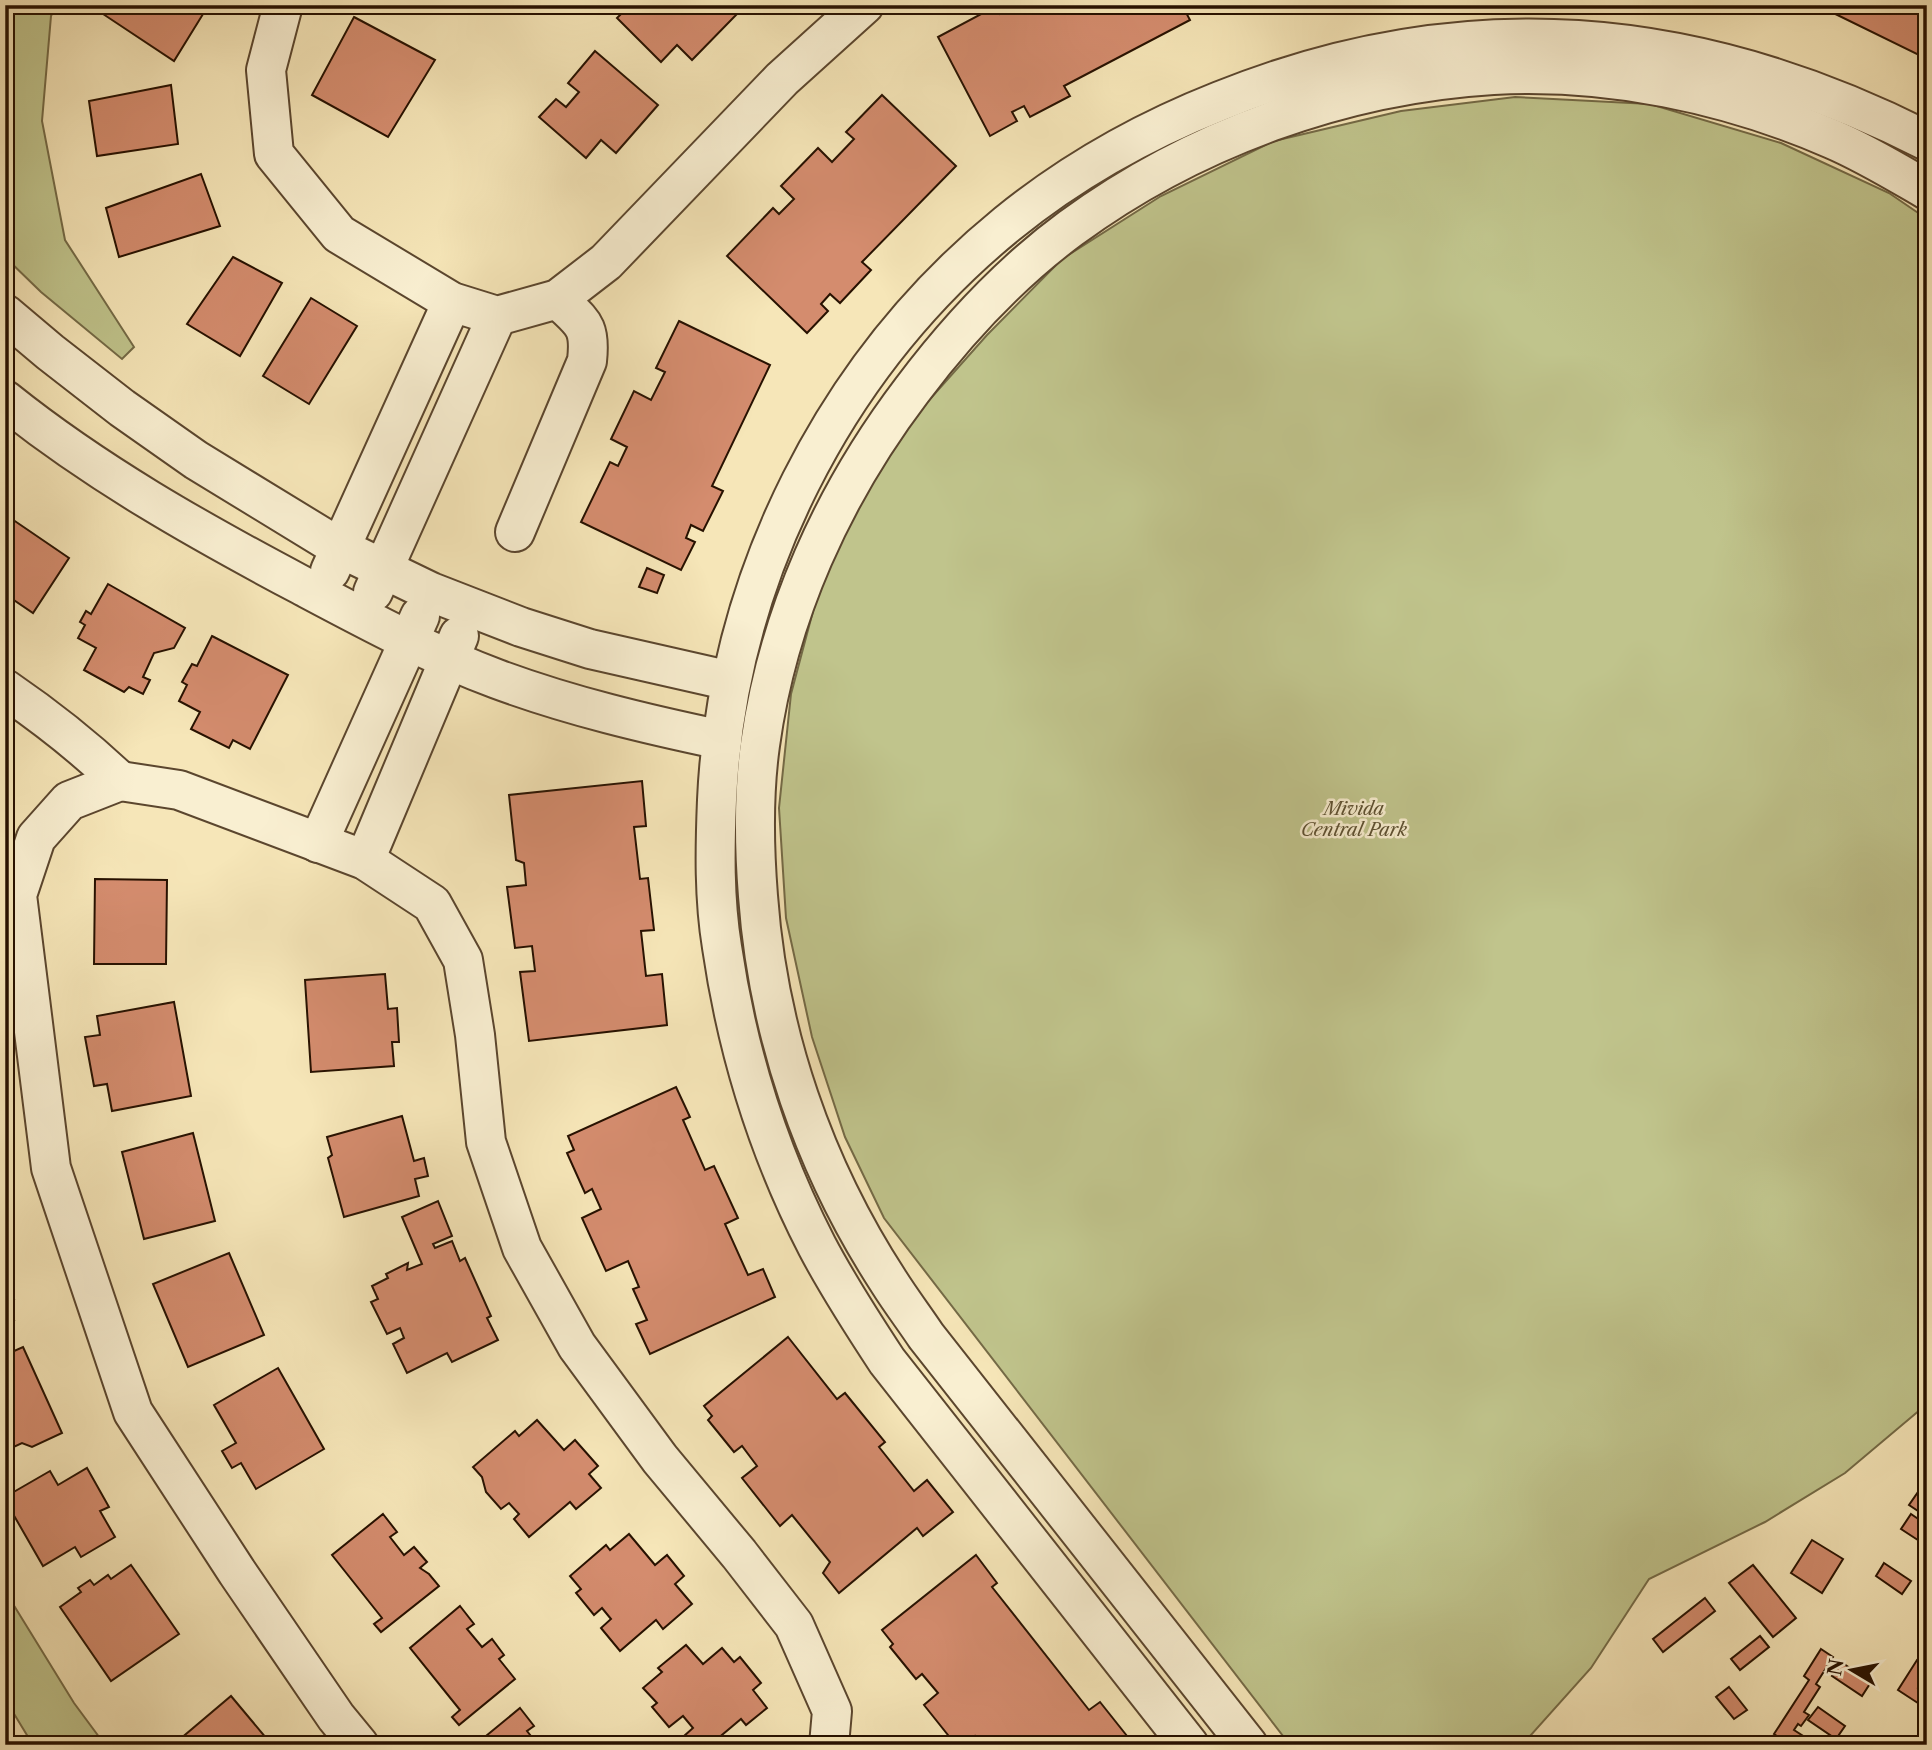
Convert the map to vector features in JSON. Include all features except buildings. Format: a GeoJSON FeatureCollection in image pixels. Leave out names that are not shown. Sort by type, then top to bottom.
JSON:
{"type":"FeatureCollection","features":[{"type":"Feature","properties":{"kind":"street"},"geometry":{"type":"LineString","coordinates":[[283,5],[266,70],[274,154],[339,234],[452,302],[497,316],[558,299],[606,262],[782,79],[864,5]]}},
{"type":"Feature","properties":{"kind":"street"},"geometry":{"type":"LineString","coordinates":[[1189,1745],[887,1361],[849,1303],[815,1242],[786,1180],[762,1115],[744,1058],[721,941],[715,831],[722,740],[731,681],[749,610],[791,499],[818,447],[849,397],[884,349],[922,304],[963,262],[1007,224],[1102,157],[1154,130],[1260,85],[1313,68],[1424,44],[1536,37],[1596,40],[1715,60],[1772,77],[1877,117],[1927,141]]}},
{"type":"Feature","properties":{"kind":"street"},"geometry":{"type":"LineString","coordinates":[[1248,1745],[935,1346],[889,1282],[855,1226],[826,1167],[802,1106],[783,1049],[769,990],[761,931],[754,813],[760,747],[770,690],[797,593],[855,472],[891,416],[974,315],[1020,271],[1068,230],[1157,173],[1204,149],[1311,108],[1371,93],[1494,75],[1550,75],[1662,86],[1776,117],[1834,139],[1927,190]]}},
{"type":"Feature","properties":{"kind":"street"},"geometry":{"type":"LineString","coordinates":[[515,532],[587,361],[589,340],[584,325],[558,299]]}},
{"type":"Feature","properties":{"kind":"street"},"geometry":{"type":"LineString","coordinates":[[319,594],[452,302]]}},
{"type":"Feature","properties":{"kind":"street"},"geometry":{"type":"LineString","coordinates":[[5,314],[122,408],[197,460],[340,548],[431,592],[521,627],[590,649],[731,681]]}},
{"type":"Feature","properties":{"kind":"street"},"geometry":{"type":"LineString","coordinates":[[362,617],[497,316]]}},
{"type":"Feature","properties":{"kind":"street"},"geometry":{"type":"LineString","coordinates":[[5,400],[32,422],[124,484],[220,542],[450,660],[570,703],[638,722],[722,740]]}},
{"type":"Feature","properties":{"kind":"street"},"geometry":{"type":"LineString","coordinates":[[318,843],[431,592]]}},
{"type":"Feature","properties":{"kind":"street"},"geometry":{"type":"LineString","coordinates":[[365,860],[461,633],[466,606]]}},
{"type":"Feature","properties":{"kind":"street"},"geometry":{"type":"LineString","coordinates":[[5,690],[43,715],[120,781]]}},
{"type":"Feature","properties":{"kind":"street"},"geometry":{"type":"LineString","coordinates":[[359,1745],[260,1606],[133,1412],[51,1168],[17,895],[36,838],[69,801],[120,781],[179,789],[365,860],[432,904],[463,960],[475,1035],[486,1142],[522,1248],[577,1346],[660,1458],[794,1625],[830,1728],[860,1745]]}},
{"type":"Feature","properties":{"kind":"green space"},"geometry":{"type":"Polygon","coordinates":[[[5,5],[56,5],[51,16],[42,121],[65,240],[134,347],[122,359],[41,292],[5,257],[5,5]]]}},
{"type":"Feature","properties":{"kind":"green space","name":"Mivida Central Park"},"geometry":{"type":"Polygon","coordinates":[[[1515,97],[1650,104],[1781,143],[1889,193],[1927,219],[1927,1350],[1921,1409],[1845,1473],[1765,1522],[1649,1579],[1591,1668],[1522,1745],[1290,1745],[884,1218],[845,1137],[812,1037],[786,918],[779,808],[791,694],[825,566],[898,435],[987,335],[1062,259],[1161,196],[1274,141],[1401,111],[1515,97]]]}},
{"type":"Feature","properties":{"kind":"green space"},"geometry":{"type":"Polygon","coordinates":[[[5,1591],[74,1703],[105,1745],[33,1745],[5,1699],[5,1591]]]}}]}
